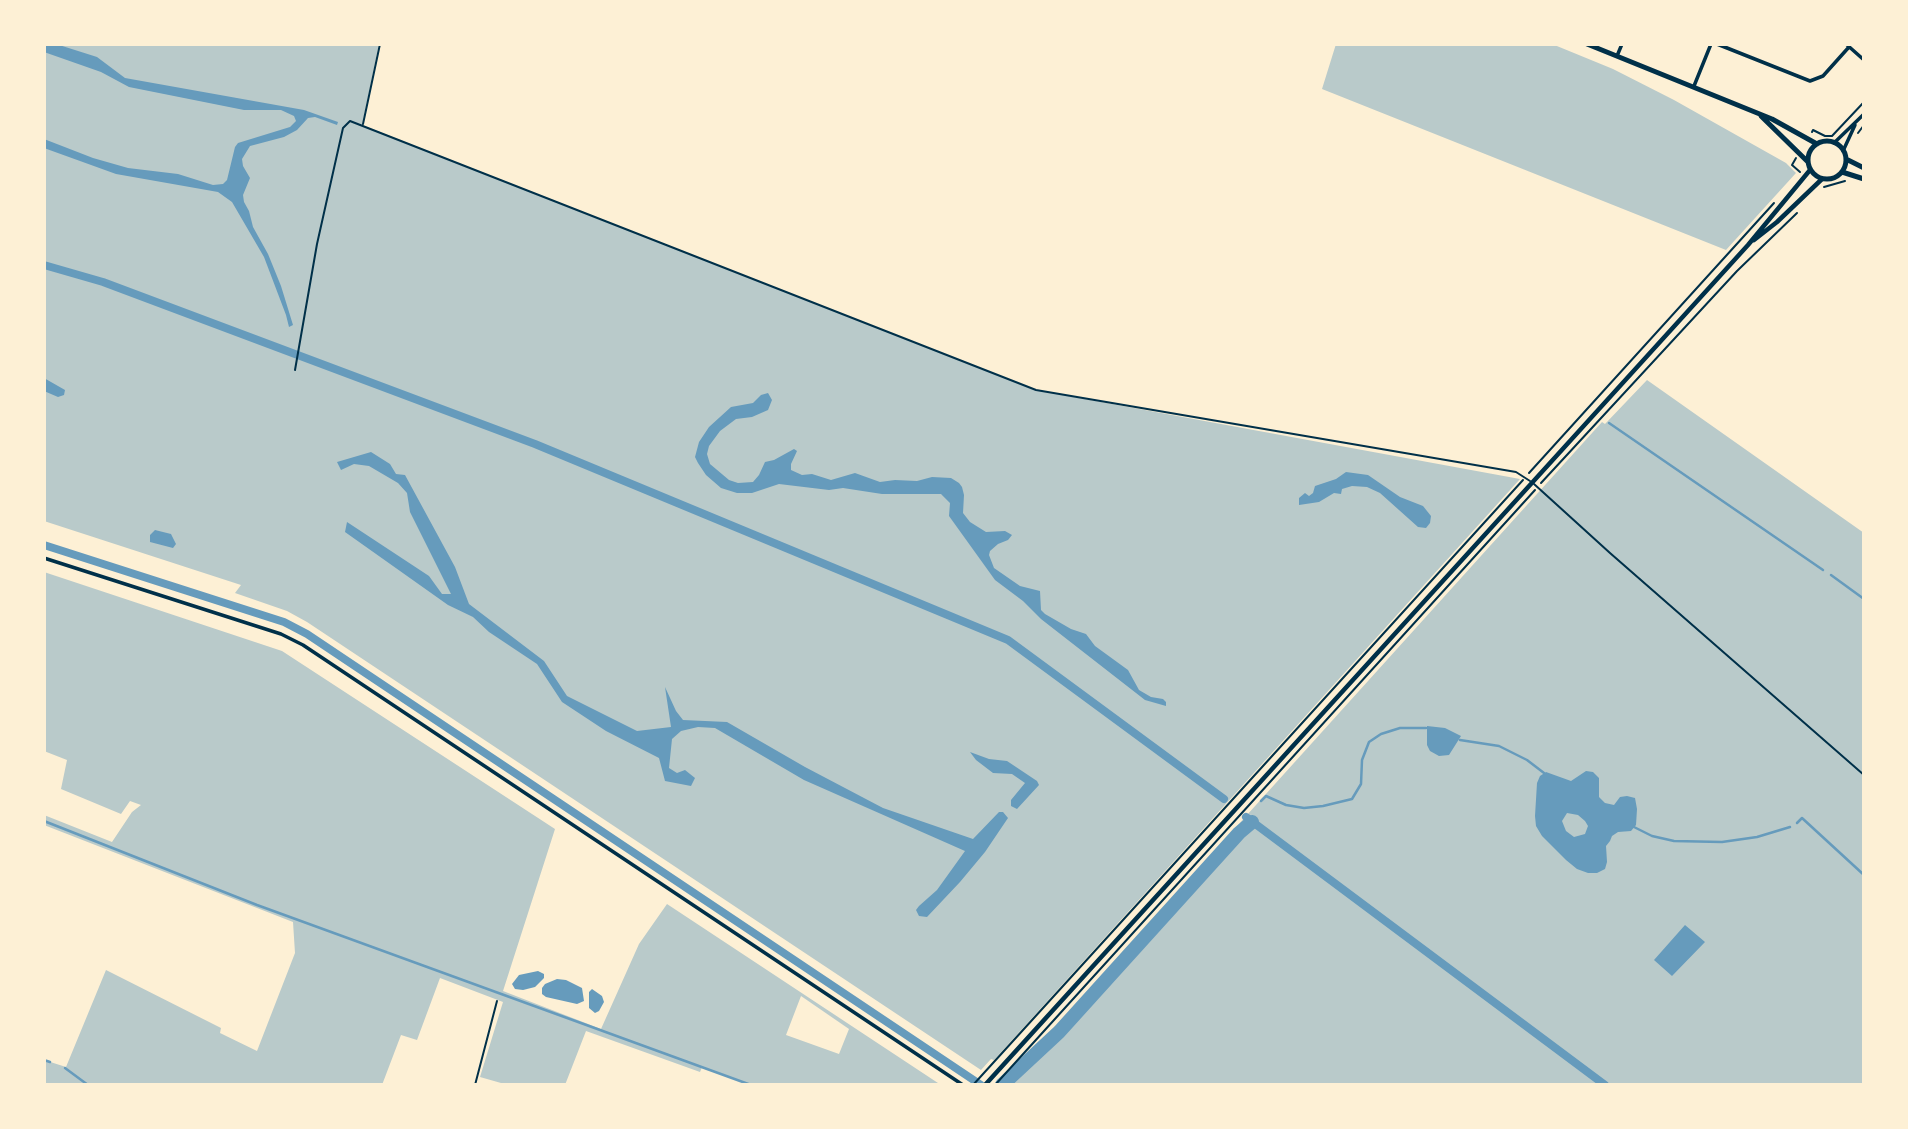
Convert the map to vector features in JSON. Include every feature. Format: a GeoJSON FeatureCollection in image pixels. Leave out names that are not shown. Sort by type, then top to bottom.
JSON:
{"type":"FeatureCollection","features":[{"type":"Feature","properties":{"kind":"main road"},"geometry":{"type":"LineString","coordinates":[[1587,44],[1758,113],[1817,144]]}},
{"type":"Feature","properties":{"kind":"main road"},"geometry":{"type":"LineString","coordinates":[[1758,113],[1808,162]]}},
{"type":"Feature","properties":{"kind":"main road"},"geometry":{"type":"LineString","coordinates":[[1834,143],[1843,151],[1846,159],[1842,172],[1830,179],[1822,178],[1810,170],[1810,152],[1817,144],[1834,143]]}},
{"type":"Feature","properties":{"kind":"main road"},"geometry":{"type":"LineString","coordinates":[[1846,159],[1864,168]]}},
{"type":"Feature","properties":{"kind":"main road"},"geometry":{"type":"LineString","coordinates":[[1842,172],[1864,178]]}},
{"type":"Feature","properties":{"kind":"street"},"geometry":{"type":"LineString","coordinates":[[1616,56],[1622,44]]}},
{"type":"Feature","properties":{"kind":"street"},"geometry":{"type":"LineString","coordinates":[[1694,86],[1711,44]]}},
{"type":"Feature","properties":{"kind":"street"},"geometry":{"type":"LineString","coordinates":[[1717,44],[1810,81],[1823,76],[1848,45],[1864,60]]}},
{"type":"Feature","properties":{"kind":"street"},"geometry":{"type":"LineString","coordinates":[[1834,143],[1864,114]]}},
{"type":"Feature","properties":{"kind":"street"},"geometry":{"type":"LineString","coordinates":[[1843,151],[1857,123]]}},
{"type":"Feature","properties":{"kind":"street"},"geometry":{"type":"LineString","coordinates":[[986,1084],[1748,245],[1810,170]]}},
{"type":"Feature","properties":{"kind":"street"},"geometry":{"type":"LineString","coordinates":[[1748,245],[1777,222],[1822,178]]}},
{"type":"Feature","properties":{"kind":"street"},"geometry":{"type":"LineString","coordinates":[[44,558],[281,634],[303,645],[963,1085]]}},
{"type":"Feature","properties":{"kind":"lane"},"geometry":{"type":"LineString","coordinates":[[363,125],[380,44]]}},
{"type":"Feature","properties":{"kind":"lane"},"geometry":{"type":"LineString","coordinates":[[295,370],[317,244],[343,128],[350,121],[1036,390],[1516,472],[1526,477],[1620,563],[1864,775]]}},
{"type":"Feature","properties":{"kind":"lane"},"geometry":{"type":"LineString","coordinates":[[475,1085],[497,1001]]}},
{"type":"Feature","properties":{"kind":"path"},"geometry":{"type":"LineString","coordinates":[[1838,130],[1864,102]]}},
{"type":"Feature","properties":{"kind":"path"},"geometry":{"type":"LineString","coordinates":[[1792,165],[1801,173]]}},
{"type":"Feature","properties":{"kind":"path"},"geometry":{"type":"LineString","coordinates":[[1819,191],[1833,183],[1849,180]]}},
{"type":"Feature","properties":{"kind":"path"},"geometry":{"type":"LineString","coordinates":[[973,1085],[1773,204]]}},
{"type":"Feature","properties":{"kind":"path"},"geometry":{"type":"LineString","coordinates":[[996,1085],[1737,271],[1801,209]]}},
{"type":"Feature","properties":{"kind":"shaded area"},"geometry":{"type":"Polygon","coordinates":[[[44,44],[379,44],[362,125],[1036,390],[1520,479],[994,1060],[991,1059],[981,1070],[307,622],[287,611],[235,593],[241,585],[44,521],[44,44]]]}},
{"type":"Feature","properties":{"kind":"shaded area"},"geometry":{"type":"Polygon","coordinates":[[[1336,44],[1552,44],[1613,69],[1674,100],[1786,163],[1796,173],[1726,250],[1322,89],[1336,44]]]}},
{"type":"Feature","properties":{"kind":"shaded area"},"geometry":{"type":"Polygon","coordinates":[[[1647,380],[1864,533],[1864,1085],[1003,1085],[1602,422],[1605,424],[1647,380]]]}},
{"type":"Feature","properties":{"kind":"shaded area"},"geometry":{"type":"Polygon","coordinates":[[[44,572],[282,651],[555,829],[503,991],[601,1029],[639,944],[667,904],[941,1085],[751,1085],[702,1067],[700,1072],[586,1031],[565,1085],[508,1085],[480,1077],[503,1002],[440,978],[417,1040],[401,1035],[382,1085],[44,1085],[44,1060],[66,1067],[106,970],[221,1028],[220,1033],[257,1051],[295,953],[293,922],[44,825],[44,815],[112,842],[132,812],[141,805],[130,801],[121,814],[61,789],[67,760],[44,751],[44,572]],[[801,996],[786,1035],[839,1054],[849,1029],[801,996]]]}},
{"type":"Feature","properties":{"kind":"water"},"geometry":{"type":"Polygon","coordinates":[[[44,44],[56,44],[97,57],[125,78],[304,110],[338,122],[337,125],[315,117],[308,118],[297,130],[284,137],[250,146],[242,159],[250,178],[243,195],[244,202],[281,286],[293,325],[289,327],[264,257],[232,202],[218,192],[116,174],[44,148],[44,139],[128,168],[178,174],[213,185],[223,184],[227,180],[238,143],[290,127],[296,121],[294,116],[281,110],[244,110],[129,87],[101,72],[44,52],[44,44]]]}},
{"type":"Feature","properties":{"kind":"water"},"geometry":{"type":"Polygon","coordinates":[[[44,378],[65,390],[64,395],[58,397],[44,391],[44,378]]]}},
{"type":"Feature","properties":{"kind":"water"},"geometry":{"type":"Polygon","coordinates":[[[768,393],[772,400],[768,410],[752,417],[736,419],[720,431],[709,446],[707,454],[710,464],[729,480],[738,483],[753,482],[765,462],[794,449],[797,451],[791,470],[802,475],[812,474],[831,480],[855,473],[880,482],[951,478],[962,487],[963,513],[970,522],[986,532],[1005,531],[1012,535],[990,551],[994,568],[1020,586],[1040,591],[1041,610],[1045,614],[1086,634],[1095,646],[1128,670],[1139,690],[1151,697],[1163,699],[1166,706],[1145,700],[995,580],[949,516],[950,503],[941,494],[882,494],[843,488],[829,490],[779,484],[752,493],[737,493],[721,488],[706,475],[695,457],[699,442],[709,427],[731,407],[753,403],[761,395],[768,393]]]}},
{"type":"Feature","properties":{"kind":"water"},"geometry":{"type":"Polygon","coordinates":[[[371,452],[390,464],[396,474],[405,475],[455,567],[469,604],[544,661],[567,696],[637,731],[671,727],[665,687],[683,720],[727,722],[883,808],[973,839],[999,812],[1003,812],[1008,818],[985,852],[927,917],[919,916],[916,910],[937,890],[965,851],[804,780],[715,728],[698,727],[681,731],[672,739],[669,768],[677,773],[685,770],[695,778],[691,786],[665,781],[659,758],[606,731],[562,702],[537,664],[489,632],[473,617],[448,605],[345,532],[347,522],[429,576],[442,594],[451,594],[410,512],[407,493],[398,483],[369,466],[354,464],[341,470],[337,462],[371,452]]]}},
{"type":"Feature","properties":{"kind":"water"},"geometry":{"type":"Polygon","coordinates":[[[1346,472],[1368,475],[1400,497],[1423,506],[1431,516],[1430,523],[1426,528],[1418,527],[1380,493],[1367,487],[1352,486],[1342,489],[1341,494],[1334,493],[1319,502],[1299,505],[1299,498],[1305,493],[1309,496],[1315,486],[1336,479],[1346,472]]]}},
{"type":"Feature","properties":{"kind":"water"},"geometry":{"type":"Polygon","coordinates":[[[155,530],[171,534],[176,544],[173,548],[150,542],[150,535],[155,530]]]}},
{"type":"Feature","properties":{"kind":"water"},"geometry":{"type":"Polygon","coordinates":[[[1427,726],[1445,728],[1461,736],[1449,755],[1439,756],[1430,751],[1427,745],[1427,726]]]}},
{"type":"Feature","properties":{"kind":"water"},"geometry":{"type":"Polygon","coordinates":[[[970,752],[989,759],[1007,761],[1039,785],[1017,809],[1011,806],[1011,800],[1025,783],[1012,774],[993,773],[970,752]]]}},
{"type":"Feature","properties":{"kind":"water"},"geometry":{"type":"Polygon","coordinates":[[[1586,771],[1593,772],[1599,778],[1599,797],[1605,803],[1614,805],[1620,797],[1635,798],[1636,825],[1631,831],[1618,832],[1612,836],[1606,846],[1605,869],[1597,873],[1577,869],[1542,836],[1536,826],[1537,783],[1540,776],[1546,772],[1571,781],[1586,771]],[[1567,813],[1562,821],[1566,831],[1574,837],[1585,834],[1588,826],[1578,815],[1567,813]]]}},
{"type":"Feature","properties":{"kind":"water"},"geometry":{"type":"Polygon","coordinates":[[[1685,925],[1705,942],[1672,976],[1654,960],[1685,925]]]}},
{"type":"Feature","properties":{"kind":"water"},"geometry":{"type":"Polygon","coordinates":[[[538,971],[544,974],[544,978],[535,987],[515,989],[512,984],[519,975],[538,971]]]}},
{"type":"Feature","properties":{"kind":"water"},"geometry":{"type":"Polygon","coordinates":[[[557,979],[566,980],[582,988],[584,1001],[577,1004],[542,994],[545,984],[557,979]]]}},
{"type":"Feature","properties":{"kind":"water"},"geometry":{"type":"Polygon","coordinates":[[[592,989],[602,996],[604,1002],[595,1013],[589,1008],[589,992],[592,989]]]}},
{"type":"Feature","properties":{"kind":"waterway"},"geometry":{"type":"LineString","coordinates":[[44,265],[103,282],[535,444],[1008,640],[1224,799]]}},
{"type":"Feature","properties":{"kind":"waterway"},"geometry":{"type":"LineString","coordinates":[[1609,423],[1823,570]]}},
{"type":"Feature","properties":{"kind":"waterway"},"geometry":{"type":"LineString","coordinates":[[44,545],[284,622],[307,634],[981,1085]]}},
{"type":"Feature","properties":{"kind":"waterway"},"geometry":{"type":"LineString","coordinates":[[1831,575],[1864,599]]}},
{"type":"Feature","properties":{"kind":"waterway"},"geometry":{"type":"LineString","coordinates":[[1261,801],[1266,796],[1286,805],[1304,808],[1352,799],[1361,784],[1362,760],[1369,742],[1381,734],[1400,728],[1426,728]]}},
{"type":"Feature","properties":{"kind":"waterway"},"geometry":{"type":"LineString","coordinates":[[1460,740],[1499,746],[1527,760],[1544,773]]}},
{"type":"Feature","properties":{"kind":"waterway"},"geometry":{"type":"LineString","coordinates":[[1246,817],[1605,1085]]}},
{"type":"Feature","properties":{"kind":"waterway"},"geometry":{"type":"LineString","coordinates":[[1797,823],[1802,818],[1864,875]]}},
{"type":"Feature","properties":{"kind":"waterway"},"geometry":{"type":"LineString","coordinates":[[44,821],[257,905],[751,1085]]}},
{"type":"Feature","properties":{"kind":"waterway"},"geometry":{"type":"LineString","coordinates":[[1002,1085],[1059,1032],[1239,833],[1252,822]]}},
{"type":"Feature","properties":{"kind":"waterway"},"geometry":{"type":"LineString","coordinates":[[1634,827],[1652,836],[1674,841],[1722,842],[1757,837],[1790,827]]}},
{"type":"Feature","properties":{"kind":"waterway"},"geometry":{"type":"LineString","coordinates":[[44,1060],[50,1062]]}},
{"type":"Feature","properties":{"kind":"waterway"},"geometry":{"type":"LineString","coordinates":[[65,1068],[88,1085]]}}]}
